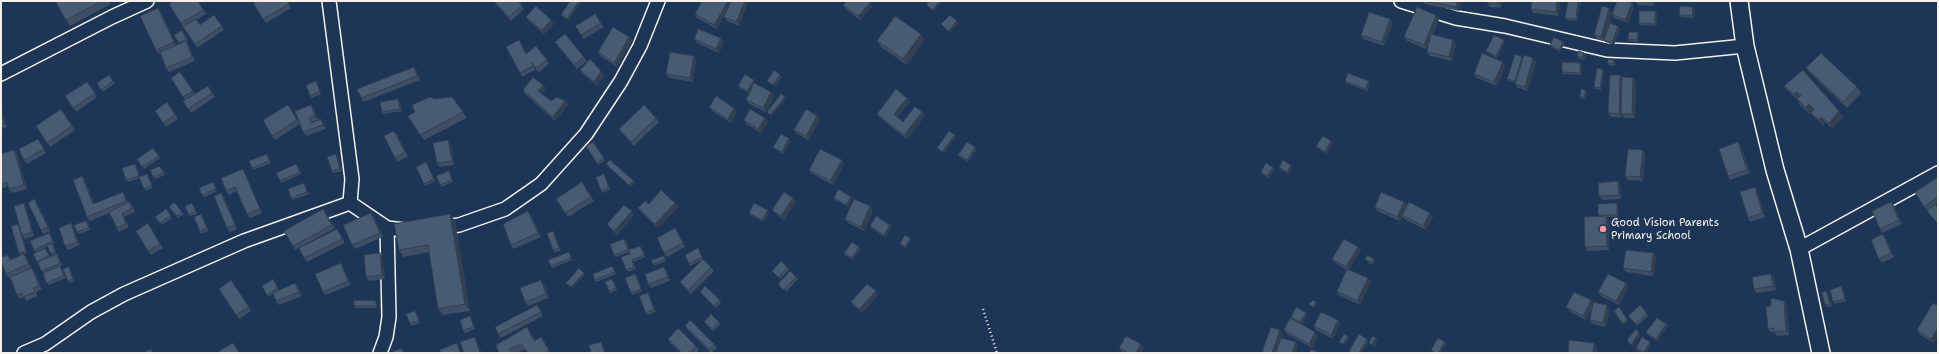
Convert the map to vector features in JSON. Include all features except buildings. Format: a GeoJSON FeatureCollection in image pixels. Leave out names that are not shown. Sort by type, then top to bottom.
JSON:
{"type":"FeatureCollection","features":[{"type":"Feature","properties":{"kind":"street"},"geometry":{"type":"LineString","coordinates":[[1,74],[112,17],[147,1]]}},
{"type":"Feature","properties":{"kind":"street"},"geometry":{"type":"LineString","coordinates":[[329,1],[352,179],[350,203]]}},
{"type":"Feature","properties":{"kind":"street"},"geometry":{"type":"LineString","coordinates":[[350,203],[387,228],[417,231],[460,224],[505,209],[541,184],[586,134],[621,81],[640,46],[658,1]]}},
{"type":"Feature","properties":{"kind":"street"},"geometry":{"type":"LineString","coordinates":[[1401,1],[1456,18],[1505,26],[1607,50],[1675,53],[1745,46]]}},
{"type":"Feature","properties":{"kind":"street"},"geometry":{"type":"LineString","coordinates":[[1739,1],[1745,46],[1775,170],[1799,249],[1821,353]]}},
{"type":"Feature","properties":{"kind":"street"},"geometry":{"type":"LineString","coordinates":[[1799,249],[1938,173]]}},
{"type":"Feature","properties":{"kind":"street"},"geometry":{"type":"LineString","coordinates":[[24,353],[45,344],[91,312],[124,294],[244,240],[350,203]]}},
{"type":"Feature","properties":{"kind":"street"},"geometry":{"type":"LineString","coordinates":[[380,353],[386,337],[390,317],[387,228]]}},
{"type":"Feature","properties":{"kind":"path"},"geometry":{"type":"LineString","coordinates":[[983,309],[997,353]]}},
{"type":"Feature","properties":{"kind":"place","name":"Good Vision Parents Primary School"},"geometry":{"type":"Point","coordinates":[1603,229]}}]}
